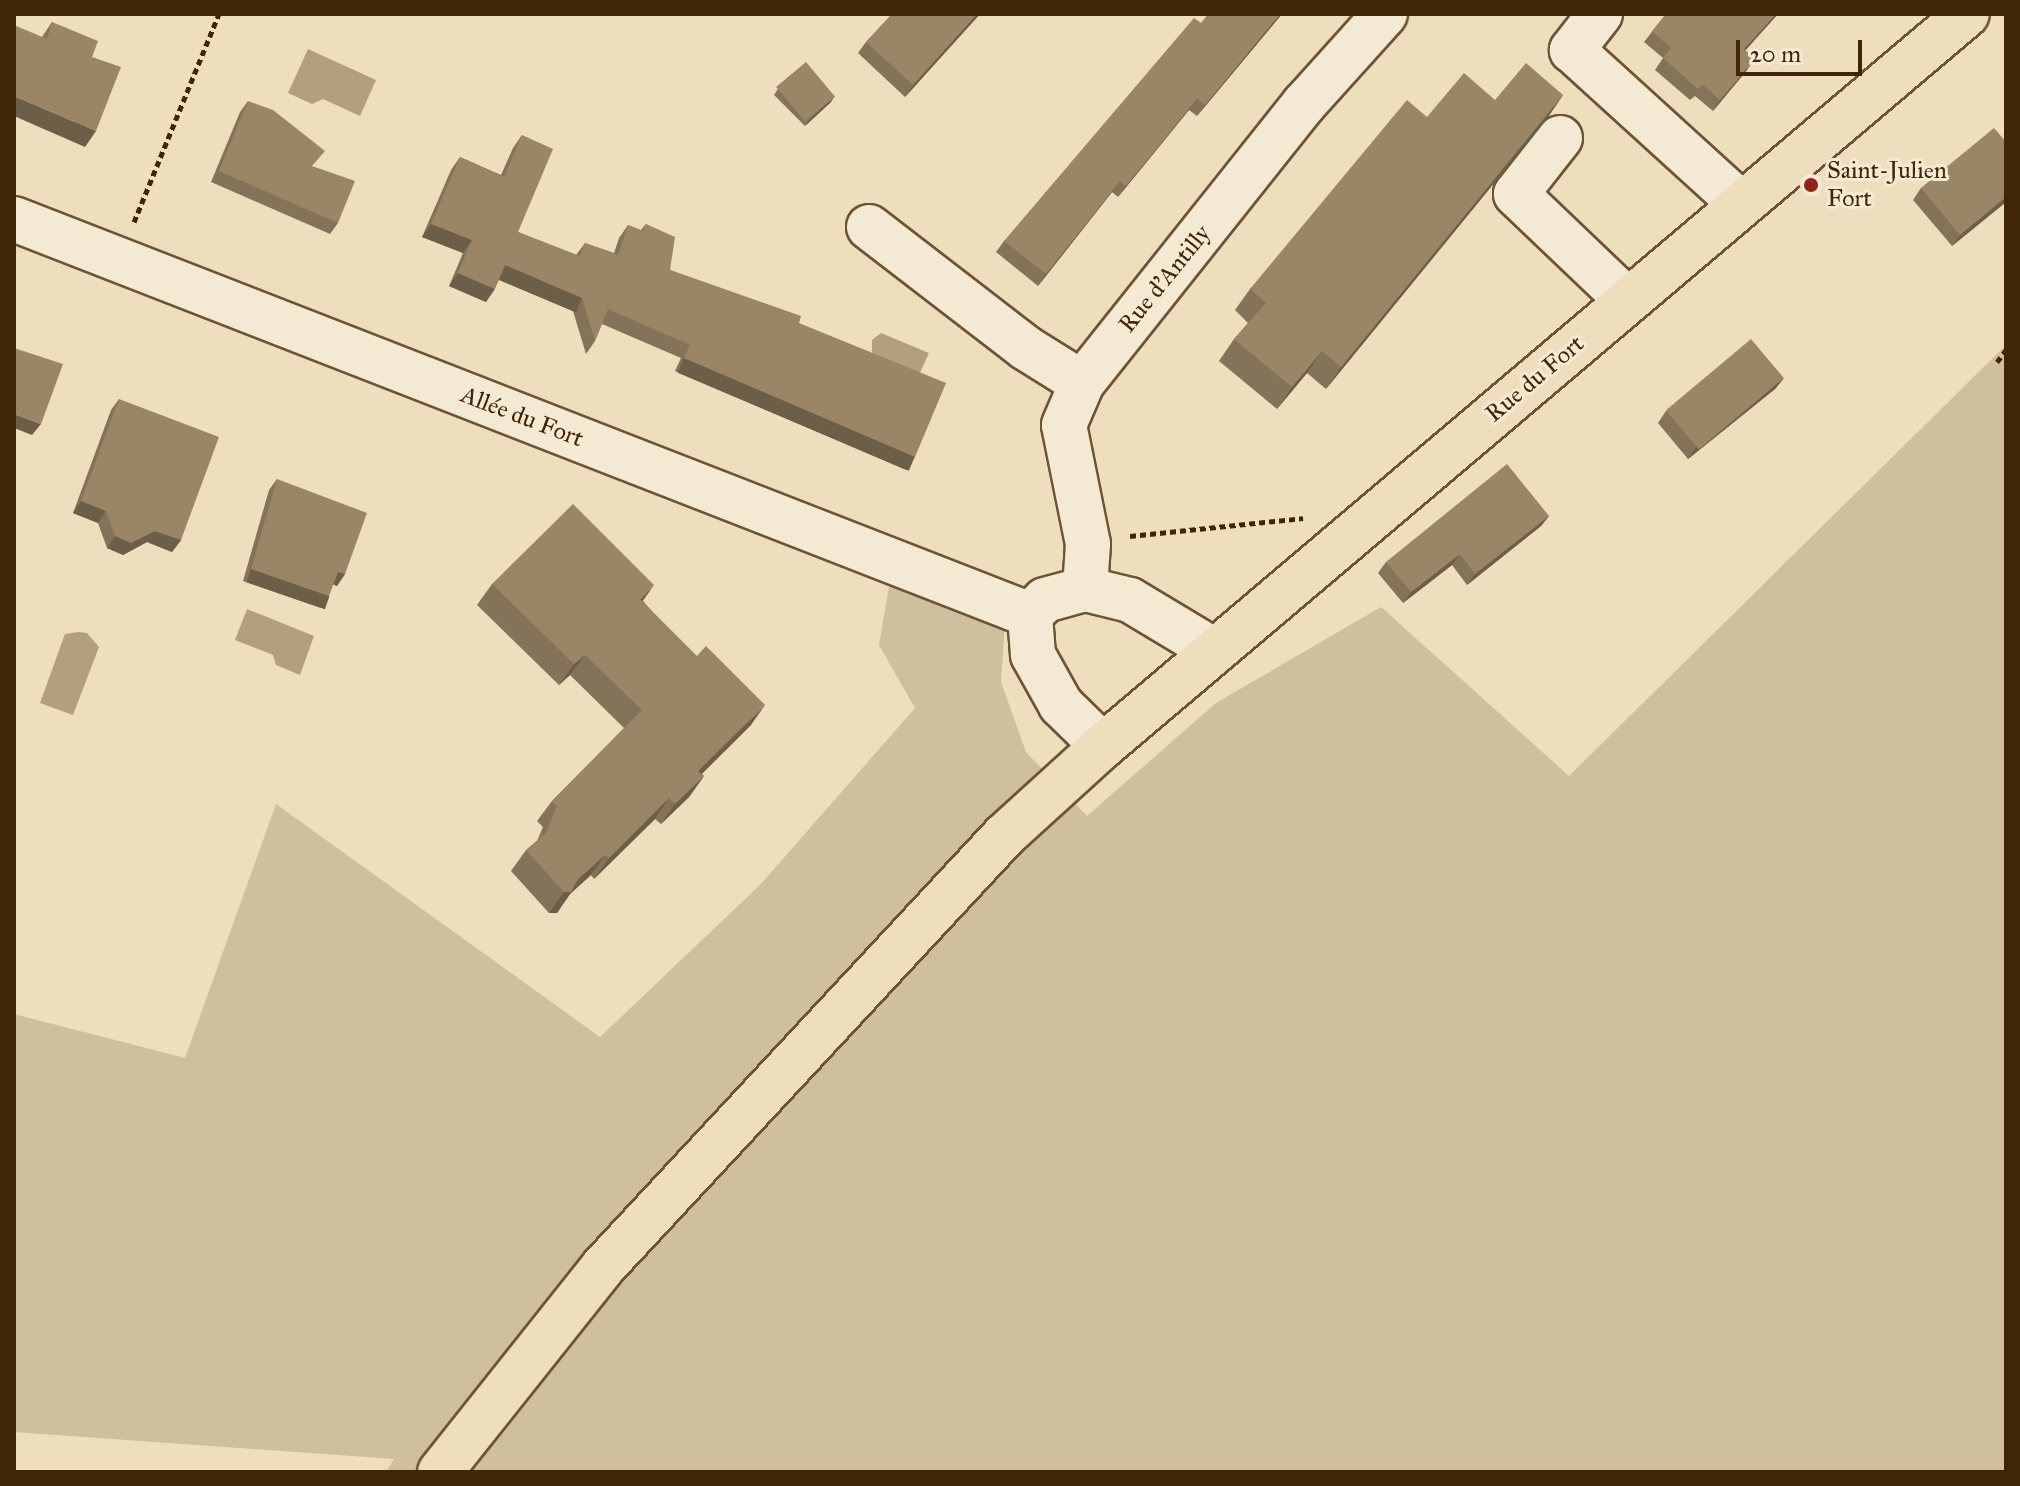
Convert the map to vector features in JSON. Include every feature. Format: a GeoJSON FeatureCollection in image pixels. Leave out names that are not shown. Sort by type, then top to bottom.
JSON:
{"type":"FeatureCollection","features":[{"type":"Feature","properties":{"kind":"main road","name":"Rue du Fort"},"geometry":{"type":"LineString","coordinates":[[440,1472],[602,1268],[1004,836],[1103,746],[1740,203],[1967,14]]}},
{"type":"Feature","properties":{"kind":"street","name":"Rue d'Antilly"},"geometry":{"type":"LineString","coordinates":[[1085,589],[1088,544],[1064,425],[1082,383],[1304,104],[1385,14]]}},
{"type":"Feature","properties":{"kind":"street"},"geometry":{"type":"LineString","coordinates":[[1600,14],[1572,50],[1740,203]]}},
{"type":"Feature","properties":{"kind":"street"},"geometry":{"type":"LineString","coordinates":[[1560,138],[1516,194],[1627,300]]}},
{"type":"Feature","properties":{"kind":"street","name":"Allée du Fort"},"geometry":{"type":"LineString","coordinates":[[14,219],[1030,615]]}},
{"type":"Feature","properties":{"kind":"street"},"geometry":{"type":"LineString","coordinates":[[869,227],[1026,348],[1082,383]]}},
{"type":"Feature","properties":{"kind":"street"},"geometry":{"type":"LineString","coordinates":[[1103,746],[1061,705],[1033,655],[1030,615],[1045,600],[1085,589],[1130,600],[1215,651]]}},
{"type":"Feature","properties":{"kind":"path"},"geometry":{"type":"LineString","coordinates":[[119,260],[219,14]]}},
{"type":"Feature","properties":{"kind":"path"},"geometry":{"type":"LineString","coordinates":[[1997,362],[2006,350]]}},
{"type":"Feature","properties":{"kind":"path"},"geometry":{"type":"LineString","coordinates":[[1088,544],[1337,512],[1354,532]]}},
{"type":"Feature","properties":{"kind":"shaded area"},"geometry":{"type":"Polygon","coordinates":[[[308,49],[376,80],[360,116],[323,99],[312,104],[288,93],[308,49]]]}},
{"type":"Feature","properties":{"kind":"shaded area"},"geometry":{"type":"Polygon","coordinates":[[[881,333],[929,353],[919,375],[872,355],[872,340],[881,333]]]}},
{"type":"Feature","properties":{"kind":"shaded area"},"geometry":{"type":"Polygon","coordinates":[[[2006,345],[2006,1472],[386,1472],[394,1459],[14,1432],[14,1014],[185,1058],[276,804],[600,1037],[760,885],[915,708],[879,645],[889,586],[1005,621],[1001,682],[1026,752],[1087,816],[1216,703],[1381,607],[1569,776],[2006,345]]]}},
{"type":"Feature","properties":{"kind":"shaded area"},"geometry":{"type":"Polygon","coordinates":[[[247,609],[314,636],[300,675],[276,665],[273,655],[235,640],[247,609]]]}},
{"type":"Feature","properties":{"kind":"shaded area"},"geometry":{"type":"Polygon","coordinates":[[[87,633],[99,647],[73,715],[40,703],[65,634],[87,633]]]}},
{"type":"Feature","properties":{"kind":"building"},"geometry":{"type":"Polygon","coordinates":[[[892,14],[977,14],[913,85],[866,42],[892,14]]]}},
{"type":"Feature","properties":{"kind":"building"},"geometry":{"type":"Polygon","coordinates":[[[1208,14],[1280,14],[1205,105],[1197,99],[1126,186],[1120,181],[1046,274],[1004,241],[1194,18],[1201,23],[1208,14]]]}},
{"type":"Feature","properties":{"kind":"building"},"geometry":{"type":"Polygon","coordinates":[[[1666,14],[1776,14],[1744,49],[1755,59],[1720,100],[1703,85],[1698,89],[1663,58],[1671,48],[1652,31],[1666,14]]]}},
{"type":"Feature","properties":{"kind":"building"},"geometry":{"type":"Polygon","coordinates":[[[52,22],[98,41],[92,57],[121,67],[96,131],[14,96],[14,25],[47,39],[52,22]]]}},
{"type":"Feature","properties":{"kind":"building"},"geometry":{"type":"Polygon","coordinates":[[[806,62],[835,96],[805,122],[776,87],[806,62]]]}},
{"type":"Feature","properties":{"kind":"building"},"geometry":{"type":"Polygon","coordinates":[[[1526,63],[1563,95],[1341,367],[1322,351],[1292,387],[1234,339],[1266,303],[1250,289],[1407,100],[1427,117],[1464,73],[1495,100],[1526,63]]]}},
{"type":"Feature","properties":{"kind":"building"},"geometry":{"type":"Polygon","coordinates":[[[248,101],[273,110],[325,151],[312,166],[355,181],[338,223],[219,171],[248,101]]]}},
{"type":"Feature","properties":{"kind":"building"},"geometry":{"type":"Polygon","coordinates":[[[1994,128],[2006,142],[2006,197],[1960,235],[1921,188],[1994,128]]]}},
{"type":"Feature","properties":{"kind":"building"},"geometry":{"type":"Polygon","coordinates":[[[522,135],[553,149],[518,232],[580,256],[585,243],[618,255],[628,225],[643,231],[646,224],[675,237],[670,270],[801,316],[799,323],[946,383],[915,457],[684,358],[690,345],[608,309],[595,341],[582,298],[505,265],[495,289],[458,273],[472,240],[431,224],[460,157],[504,177],[522,135]]]}},
{"type":"Feature","properties":{"kind":"building"},"geometry":{"type":"Polygon","coordinates":[[[1751,339],[1784,378],[1699,449],[1666,410],[1751,339]]]}},
{"type":"Feature","properties":{"kind":"building"},"geometry":{"type":"Polygon","coordinates":[[[14,348],[63,364],[41,424],[14,414],[14,348]]]}},
{"type":"Feature","properties":{"kind":"building"},"geometry":{"type":"Polygon","coordinates":[[[119,399],[219,437],[181,540],[155,531],[131,543],[115,536],[106,511],[81,501],[119,399]]]}},
{"type":"Feature","properties":{"kind":"building"},"geometry":{"type":"Polygon","coordinates":[[[1507,464],[1549,516],[1475,574],[1460,554],[1411,592],[1386,562],[1507,464]]]}},
{"type":"Feature","properties":{"kind":"building"},"geometry":{"type":"Polygon","coordinates":[[[277,479],[367,513],[345,574],[338,572],[329,596],[251,569],[277,479]]]}},
{"type":"Feature","properties":{"kind":"building"},"geometry":{"type":"Polygon","coordinates":[[[573,504],[654,585],[640,599],[697,656],[706,646],[765,705],[698,771],[704,776],[675,804],[669,798],[609,858],[605,855],[578,879],[571,892],[564,892],[526,850],[546,833],[557,806],[552,801],[642,710],[585,655],[574,664],[492,584],[573,504]]]}},
{"type":"Feature","properties":{"kind":"place","name":"Saint-Julien Fort"},"geometry":{"type":"Point","coordinates":[1811,185]}}]}
